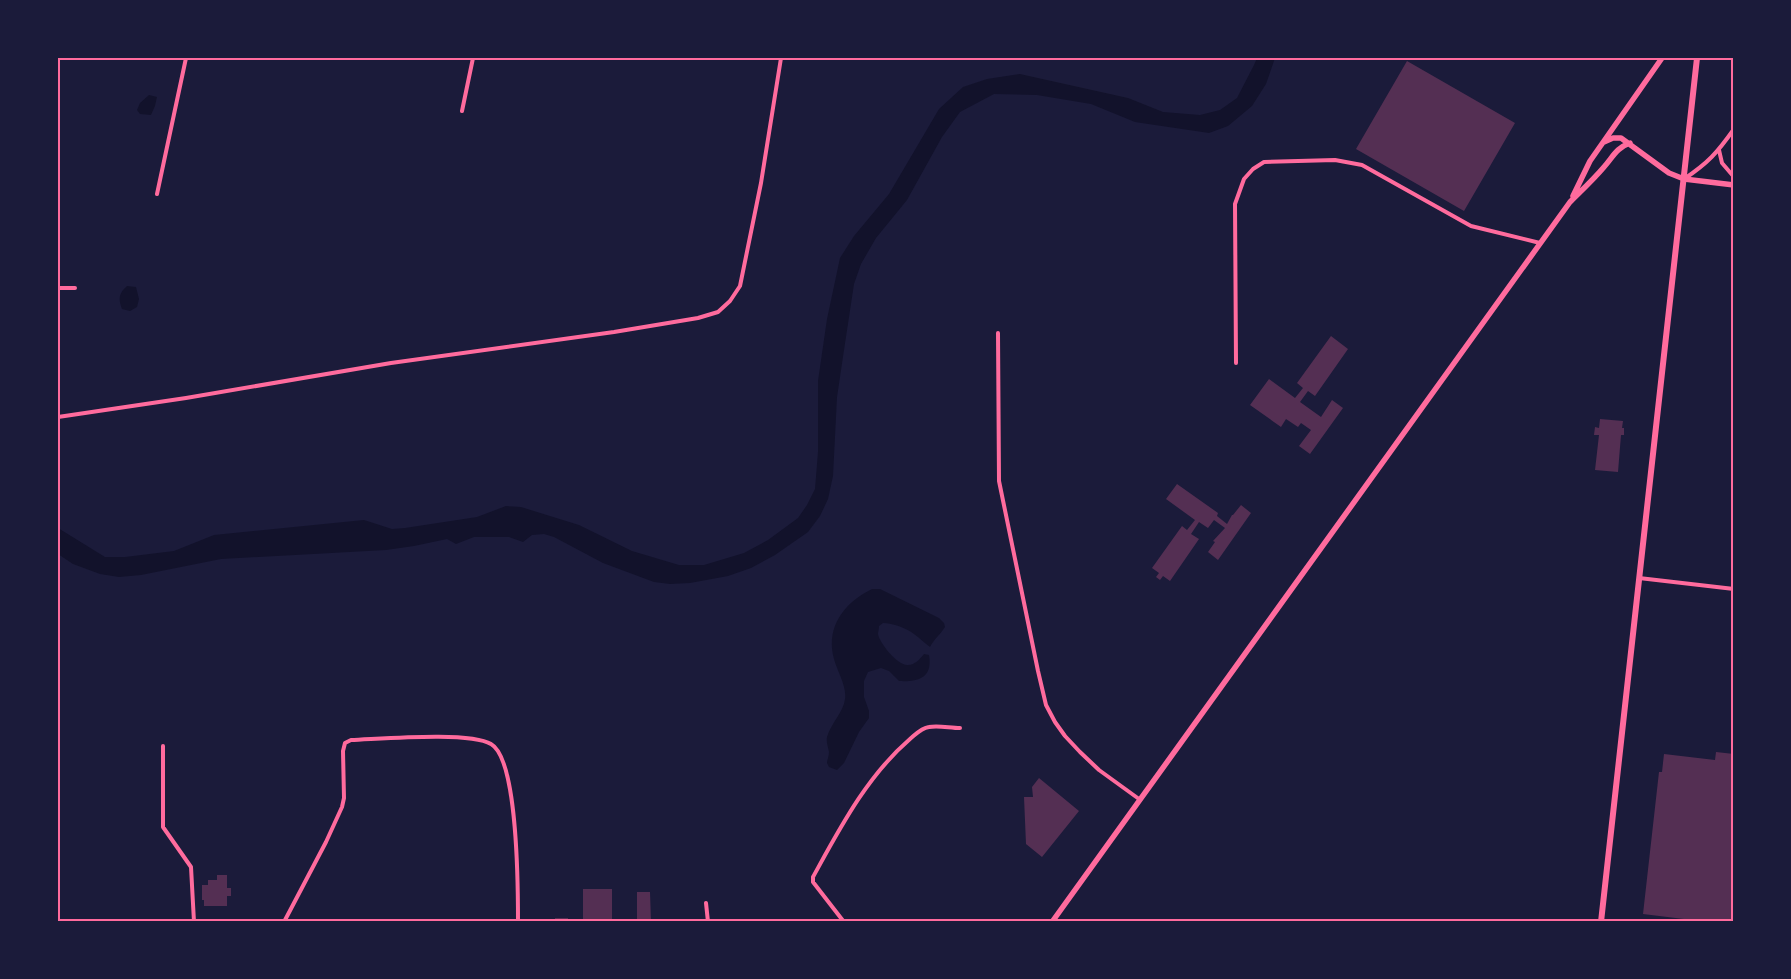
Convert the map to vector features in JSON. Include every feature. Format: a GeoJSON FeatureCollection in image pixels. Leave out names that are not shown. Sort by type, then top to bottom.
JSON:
{"type":"FeatureCollection","features":[{"type":"Feature","properties":{"kind":"main road"},"geometry":{"type":"LineString","coordinates":[[1570,202],[1590,161],[1662,58]]}},
{"type":"Feature","properties":{"kind":"main road"},"geometry":{"type":"LineString","coordinates":[[1601,922],[1696,58]]}},
{"type":"Feature","properties":{"kind":"main road"},"geometry":{"type":"LineString","coordinates":[[1604,142],[1613,138],[1621,138],[1669,173],[1684,179],[1734,185]]}},
{"type":"Feature","properties":{"kind":"main road"},"geometry":{"type":"LineString","coordinates":[[1052,922],[1570,202],[1604,167],[1616,151],[1630,143]]}},
{"type":"Feature","properties":{"kind":"street"},"geometry":{"type":"LineString","coordinates":[[157,194],[186,58]]}},
{"type":"Feature","properties":{"kind":"street"},"geometry":{"type":"LineString","coordinates":[[462,111],[472,58]]}},
{"type":"Feature","properties":{"kind":"street"},"geometry":{"type":"LineString","coordinates":[[58,417],[391,363],[614,332],[698,318],[718,312],[730,301],[740,286],[761,183],[780,58]]}},
{"type":"Feature","properties":{"kind":"street"},"geometry":{"type":"LineString","coordinates":[[1684,179],[1704,165],[1719,150],[1734,129]]}},
{"type":"Feature","properties":{"kind":"street"},"geometry":{"type":"LineString","coordinates":[[1719,150],[1722,163],[1734,177]]}},
{"type":"Feature","properties":{"kind":"street"},"geometry":{"type":"LineString","coordinates":[[1236,362],[1235,204],[1244,179],[1264,162],[1335,160],[1362,164],[1471,226],[1540,243]]}},
{"type":"Feature","properties":{"kind":"street"},"geometry":{"type":"LineString","coordinates":[[58,288],[75,288]]}},
{"type":"Feature","properties":{"kind":"street"},"geometry":{"type":"LineString","coordinates":[[998,333],[999,481],[1039,679],[1046,705],[1056,725],[1066,738],[1099,770],[1139,800]]}},
{"type":"Feature","properties":{"kind":"street"},"geometry":{"type":"LineString","coordinates":[[1639,578],[1734,589]]}},
{"type":"Feature","properties":{"kind":"street"},"geometry":{"type":"LineString","coordinates":[[844,922],[813,882],[813,877],[832,842],[868,785],[892,755],[920,731],[929,727],[960,728]]}},
{"type":"Feature","properties":{"kind":"street"},"geometry":{"type":"LineString","coordinates":[[284,922],[342,807],[344,798],[343,750],[345,744],[351,740],[450,738],[481,739],[491,744],[501,754],[509,780],[511,797],[516,857],[518,922]]}},
{"type":"Feature","properties":{"kind":"street"},"geometry":{"type":"LineString","coordinates":[[163,746],[163,827],[191,867],[194,922]]}},
{"type":"Feature","properties":{"kind":"street"},"geometry":{"type":"LineString","coordinates":[[706,903],[708,922]]}},
{"type":"Feature","properties":{"kind":"shaded area"},"geometry":{"type":"Polygon","coordinates":[[[1257,58],[1275,58],[1266,84],[1252,106],[1228,126],[1209,133],[1135,122],[1091,104],[1037,95],[994,94],[960,112],[942,137],[907,200],[876,238],[861,264],[854,284],[837,397],[833,476],[828,499],[820,516],[808,532],[775,555],[751,568],[728,576],[690,583],[670,584],[654,582],[603,563],[554,537],[544,534],[532,535],[523,542],[509,537],[474,537],[456,544],[447,539],[386,550],[221,559],[141,575],[119,577],[100,574],[73,564],[58,554],[58,528],[105,557],[125,557],[174,551],[214,535],[364,520],[392,529],[405,528],[477,517],[506,506],[521,507],[579,525],[632,551],[679,565],[704,565],[744,553],[768,540],[798,518],[815,489],[818,452],[818,381],[827,319],[840,258],[854,236],[889,194],[939,109],[963,87],[987,79],[1020,74],[1128,98],[1163,112],[1200,115],[1220,110],[1237,98],[1257,58]]]}},
{"type":"Feature","properties":{"kind":"shaded area"},"geometry":{"type":"Polygon","coordinates":[[[149,95],[157,97],[151,115],[140,114],[137,110],[140,103],[149,95]]]}},
{"type":"Feature","properties":{"kind":"shaded area"},"geometry":{"type":"Polygon","coordinates":[[[127,286],[136,287],[139,299],[137,307],[130,311],[122,309],[120,302],[122,291],[127,286]]]}},
{"type":"Feature","properties":{"kind":"shaded area"},"geometry":{"type":"Polygon","coordinates":[[[872,589],[880,589],[939,618],[945,627],[930,647],[903,628],[887,623],[879,626],[879,638],[899,662],[911,665],[924,654],[929,655],[929,669],[923,677],[912,681],[899,681],[889,671],[881,668],[868,672],[864,681],[864,697],[869,711],[869,718],[859,732],[844,763],[837,770],[829,767],[827,763],[829,752],[827,739],[844,704],[845,694],[834,659],[832,636],[835,626],[846,608],[862,594],[872,589]]]}},
{"type":"Feature","properties":{"kind":"building"},"geometry":{"type":"Polygon","coordinates":[[[1407,61],[1515,123],[1464,211],[1356,149],[1407,61]]]}},
{"type":"Feature","properties":{"kind":"building"},"geometry":{"type":"Polygon","coordinates":[[[1331,336],[1348,349],[1315,396],[1308,391],[1300,402],[1321,417],[1332,400],[1343,408],[1310,454],[1299,446],[1311,430],[1301,423],[1298,427],[1286,419],[1281,427],[1250,405],[1269,379],[1295,398],[1303,388],[1297,383],[1331,336]]]}},
{"type":"Feature","properties":{"kind":"building"},"geometry":{"type":"Polygon","coordinates":[[[1600,419],[1623,421],[1624,435],[1621,435],[1618,472],[1595,470],[1599,435],[1594,435],[1595,427],[1599,428],[1600,419]]]}},
{"type":"Feature","properties":{"kind":"building"},"geometry":{"type":"Polygon","coordinates":[[[1177,484],[1218,513],[1217,516],[1227,524],[1241,505],[1251,513],[1218,560],[1208,552],[1215,542],[1213,541],[1225,528],[1214,520],[1208,528],[1199,522],[1191,534],[1199,539],[1170,581],[1163,576],[1160,580],[1156,577],[1159,573],[1152,568],[1182,526],[1187,530],[1195,520],[1166,499],[1177,484]]]}},
{"type":"Feature","properties":{"kind":"building"},"geometry":{"type":"Polygon","coordinates":[[[1716,752],[1734,754],[1734,922],[1708,922],[1643,914],[1659,772],[1662,772],[1664,754],[1715,760],[1716,752]]]}},
{"type":"Feature","properties":{"kind":"building"},"geometry":{"type":"Polygon","coordinates":[[[1039,778],[1079,811],[1042,857],[1026,844],[1024,797],[1033,797],[1032,787],[1039,778]]]}},
{"type":"Feature","properties":{"kind":"building"},"geometry":{"type":"Polygon","coordinates":[[[217,875],[227,875],[227,888],[231,888],[231,896],[227,896],[227,906],[204,906],[202,885],[208,885],[208,880],[217,880],[217,875]]]}},
{"type":"Feature","properties":{"kind":"building"},"geometry":{"type":"Polygon","coordinates":[[[583,889],[612,889],[612,922],[583,922],[583,889]]]}},
{"type":"Feature","properties":{"kind":"building"},"geometry":{"type":"Polygon","coordinates":[[[637,892],[650,892],[651,922],[637,922],[637,892]]]}},
{"type":"Feature","properties":{"kind":"building"},"geometry":{"type":"Polygon","coordinates":[[[555,918],[568,918],[568,922],[555,922],[555,918]]]}}]}
